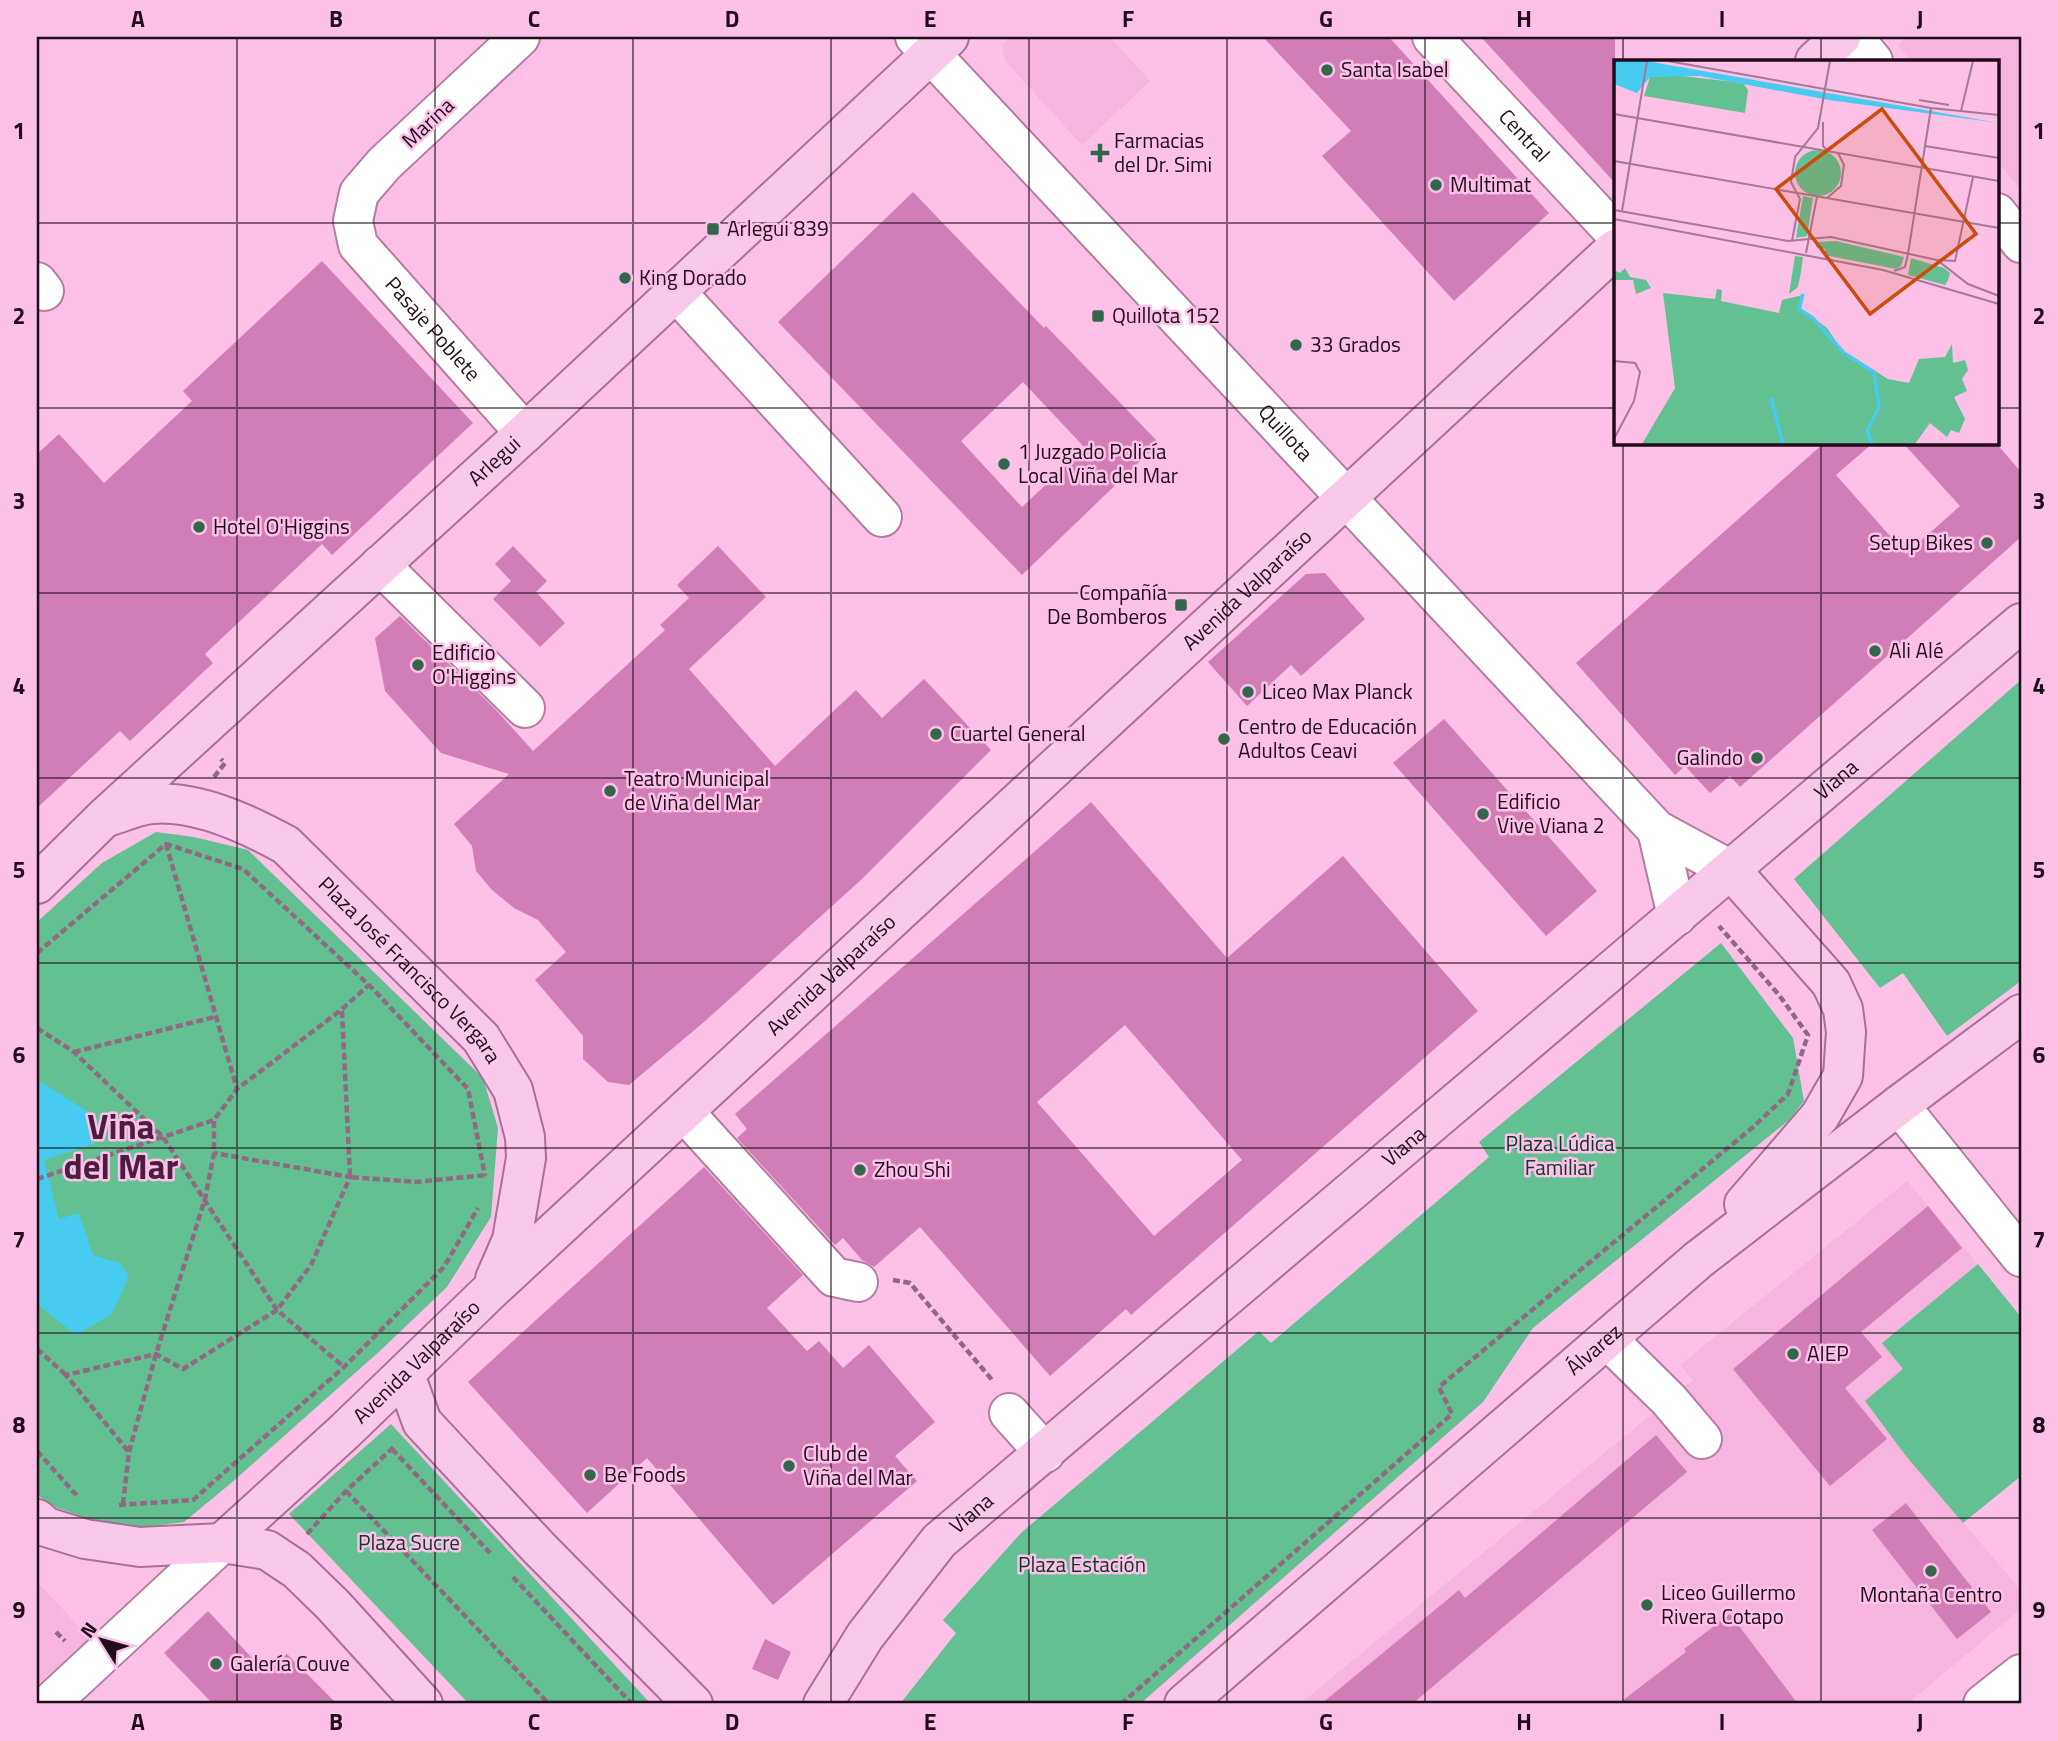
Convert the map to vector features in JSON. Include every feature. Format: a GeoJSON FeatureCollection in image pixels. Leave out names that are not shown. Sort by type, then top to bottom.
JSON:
{"type":"FeatureCollection","features":[{"type":"Feature","properties":{"kind":"main road"},"geometry":{"type":"LineString","coordinates":[[1816,60],[1841,37]]}},
{"type":"Feature","properties":{"kind":"main road","name":"Arlegui"},"geometry":{"type":"LineString","coordinates":[[39,879],[676,292],[932,42]]}},
{"type":"Feature","properties":{"kind":"main road","name":"Avenida Valparaíso"},"geometry":{"type":"LineString","coordinates":[[222,1543],[405,1375],[490,1291],[1614,250]]}},
{"type":"Feature","properties":{"kind":"main road","name":"Viana"},"geometry":{"type":"LineString","coordinates":[[823,1704],[865,1636],[939,1541],[2021,623]]}},
{"type":"Feature","properties":{"kind":"main road","name":"Plaza José Francisco Vergara"},"geometry":{"type":"LineString","coordinates":[[106,817],[151,803],[191,807],[250,825],[286,845],[481,1038],[513,1090],[525,1137],[526,1158],[512,1240],[490,1291]]}},
{"type":"Feature","properties":{"kind":"main road"},"geometry":{"type":"LineString","coordinates":[[1698,1260],[1820,1116],[1843,1076],[1845,1020],[1831,983],[1731,870]]}},
{"type":"Feature","properties":{"kind":"main road","name":"Álvarez"},"geometry":{"type":"LineString","coordinates":[[1184,1704],[1698,1260],[2021,1014]]}},
{"type":"Feature","properties":{"kind":"main road"},"geometry":{"type":"LineString","coordinates":[[405,1375],[422,1422],[539,1548],[693,1704]]}},
{"type":"Feature","properties":{"kind":"main road"},"geometry":{"type":"LineString","coordinates":[[37,1519],[46,1527],[85,1539],[140,1547],[222,1543],[267,1550],[284,1560],[333,1605],[423,1704]]}},
{"type":"Feature","properties":{"kind":"street","name":"Marina"},"geometry":{"type":"LineString","coordinates":[[353,221],[359,194],[384,164],[520,37]]}},
{"type":"Feature","properties":{"kind":"street","name":"Central"},"geometry":{"type":"LineString","coordinates":[[1432,37],[1614,232]]}},
{"type":"Feature","properties":{"kind":"street"},"geometry":{"type":"LineString","coordinates":[[1853,37],[1872,60]]}},
{"type":"Feature","properties":{"kind":"street","name":"Quillota"},"geometry":{"type":"LineString","coordinates":[[932,42],[1347,500],[1657,830],[1731,870]]}},
{"type":"Feature","properties":{"kind":"street"},"geometry":{"type":"LineString","coordinates":[[1998,214],[2021,243]]}},
{"type":"Feature","properties":{"kind":"street","name":"Pasaje Poblete"},"geometry":{"type":"LineString","coordinates":[[353,221],[358,245],[525,433]]}},
{"type":"Feature","properties":{"kind":"street"},"geometry":{"type":"LineString","coordinates":[[676,292],[882,517]]}},
{"type":"Feature","properties":{"kind":"street"},"geometry":{"type":"LineString","coordinates":[[380,565],[525,708]]}},
{"type":"Feature","properties":{"kind":"street"},"geometry":{"type":"LineString","coordinates":[[1657,830],[1677,916]]}},
{"type":"Feature","properties":{"kind":"street"},"geometry":{"type":"LineString","coordinates":[[1899,1105],[2021,1257]]}},
{"type":"Feature","properties":{"kind":"street"},"geometry":{"type":"LineString","coordinates":[[684,1112],[834,1277],[858,1282]]}},
{"type":"Feature","properties":{"kind":"street"},"geometry":{"type":"LineString","coordinates":[[1607,1339],[1669,1400],[1702,1438]]}},
{"type":"Feature","properties":{"kind":"street"},"geometry":{"type":"LineString","coordinates":[[1009,1413],[1045,1453]]}},
{"type":"Feature","properties":{"kind":"street","name":"Avenida Valparaíso"},"geometry":{"type":"LineString","coordinates":[[49,1704],[222,1543]]}},
{"type":"Feature","properties":{"kind":"path"},"geometry":{"type":"LineString","coordinates":[[37,953],[166,844],[225,763],[198,733]]}},
{"type":"Feature","properties":{"kind":"path"},"geometry":{"type":"LineString","coordinates":[[166,844],[243,869],[369,985],[468,1089],[485,1175],[482,1188]]}},
{"type":"Feature","properties":{"kind":"path"},"geometry":{"type":"LineString","coordinates":[[166,844],[237,1088]]}},
{"type":"Feature","properties":{"kind":"path"},"geometry":{"type":"LineString","coordinates":[[1121,1704],[1452,1414],[1439,1387],[1752,1128],[1788,1094],[1808,1035],[1779,995],[1719,925]]}},
{"type":"Feature","properties":{"kind":"path"},"geometry":{"type":"LineString","coordinates":[[140,1547],[123,1504],[129,1452],[156,1354],[205,1199],[214,1153],[214,1120],[237,1088],[341,1010],[369,985]]}},
{"type":"Feature","properties":{"kind":"path"},"geometry":{"type":"LineString","coordinates":[[66,1375],[156,1354],[183,1369],[277,1310],[311,1265],[350,1177],[341,1010]]}},
{"type":"Feature","properties":{"kind":"path"},"geometry":{"type":"LineString","coordinates":[[74,1052],[215,1017]]}},
{"type":"Feature","properties":{"kind":"path"},"geometry":{"type":"LineString","coordinates":[[37,1028],[74,1052],[163,1137],[277,1310],[344,1367]]}},
{"type":"Feature","properties":{"kind":"path"},"geometry":{"type":"LineString","coordinates":[[37,1179],[214,1120]]}},
{"type":"Feature","properties":{"kind":"path"},"geometry":{"type":"LineString","coordinates":[[214,1153],[350,1177],[416,1182],[485,1175],[526,1158]]}},
{"type":"Feature","properties":{"kind":"path"},"geometry":{"type":"LineString","coordinates":[[111,1505],[193,1500],[344,1367],[444,1268],[477,1213],[479,1201]]}},
{"type":"Feature","properties":{"kind":"path"},"geometry":{"type":"LineString","coordinates":[[37,1349],[66,1375],[129,1452]]}},
{"type":"Feature","properties":{"kind":"path"},"geometry":{"type":"LineString","coordinates":[[284,1560],[346,1491],[422,1422]]}},
{"type":"Feature","properties":{"kind":"path"},"geometry":{"type":"LineString","coordinates":[[37,1451],[88,1507]]}},
{"type":"Feature","properties":{"kind":"path"},"geometry":{"type":"LineString","coordinates":[[346,1491],[549,1704]]}},
{"type":"Feature","properties":{"kind":"shaded area"},"geometry":{"type":"Polygon","coordinates":[[[1011,37],[1110,37],[1150,81],[1082,145],[1005,61],[1002,45],[1011,37]]]}},
{"type":"Feature","properties":{"kind":"shaded area"},"geometry":{"type":"Polygon","coordinates":[[[1907,37],[2021,37],[2021,190],[1998,162],[1998,60],[1912,60],[1898,45],[1907,37]]]}},
{"type":"Feature","properties":{"kind":"shaded area"},"geometry":{"type":"Polygon","coordinates":[[[1907,1181],[1978,1264],[1882,1342],[1904,1369],[1906,1456],[2021,1590],[2021,1609],[1907,1704],[1301,1703],[1693,1380],[1680,1365],[1907,1181]]]}},
{"type":"Feature","properties":{"kind":"shaded area"},"geometry":{"type":"Polygon","coordinates":[[[37,1582],[90,1638],[37,1688],[37,1582]]]}},
{"type":"Feature","properties":{"kind":"green space"},"geometry":{"type":"Polygon","coordinates":[[[2021,680],[2021,981],[1947,1036],[1903,973],[1880,988],[1794,879],[2021,680]]]}},
{"type":"Feature","properties":{"kind":"green space"},"geometry":{"type":"Polygon","coordinates":[[[156,832],[194,837],[248,850],[483,1078],[498,1128],[491,1217],[447,1287],[381,1350],[184,1522],[135,1528],[96,1521],[57,1508],[37,1495],[37,922],[102,863],[156,832]]]}},
{"type":"Feature","properties":{"kind":"green space"},"geometry":{"type":"Polygon","coordinates":[[[1721,943],[1793,1038],[1804,1101],[1789,1120],[1533,1328],[1483,1402],[1140,1704],[900,1704],[956,1633],[943,1620],[1021,1533],[1259,1331],[1271,1343],[1489,1157],[1479,1142],[1721,943]]]}},
{"type":"Feature","properties":{"kind":"green space"},"geometry":{"type":"Polygon","coordinates":[[[1978,1264],[2021,1317],[2021,1476],[1963,1523],[1906,1456],[1865,1401],[1903,1369],[1882,1343],[1978,1264]]]}},
{"type":"Feature","properties":{"kind":"green space","name":"Plaza Sucre"},"geometry":{"type":"Polygon","coordinates":[[[391,1424],[651,1704],[469,1704],[289,1514],[391,1424]]]}},
{"type":"Feature","properties":{"kind":"water"},"geometry":{"type":"Polygon","coordinates":[[[37,1083],[43,1083],[90,1113],[96,1143],[44,1160],[59,1219],[79,1213],[93,1255],[120,1263],[129,1276],[112,1314],[76,1335],[37,1304],[37,1083]]]}},
{"type":"Feature","properties":{"kind":"building","name":"Multimat"},"geometry":{"type":"Polygon","coordinates":[[[1263,37],[1389,37],[1549,213],[1454,301],[1322,156],[1351,131],[1263,37]]]}},
{"type":"Feature","properties":{"kind":"building"},"geometry":{"type":"Polygon","coordinates":[[[1481,37],[1615,37],[1614,182],[1481,37]]]}},
{"type":"Feature","properties":{"kind":"building"},"geometry":{"type":"Polygon","coordinates":[[[913,192],[1159,443],[1022,575],[778,322],[913,192]],[[1023,382],[961,441],[1022,507],[1085,448],[1023,382]]]}},
{"type":"Feature","properties":{"kind":"building","name":"Hotel O'Higgins"},"geometry":{"type":"Polygon","coordinates":[[[322,261],[473,423],[332,555],[322,544],[205,654],[213,663],[130,741],[120,731],[37,808],[37,454],[59,434],[104,483],[192,401],[183,391],[322,261]]]}},
{"type":"Feature","properties":{"kind":"building"},"geometry":{"type":"Polygon","coordinates":[[[1823,444],[1872,444],[1836,475],[1906,554],[1960,506],[1904,444],[1997,444],[2021,472],[2021,537],[1740,787],[1730,776],[1710,793],[1685,766],[1675,775],[1576,663],[1823,444]]]}},
{"type":"Feature","properties":{"kind":"building"},"geometry":{"type":"Polygon","coordinates":[[[513,546],[547,581],[536,592],[565,623],[540,647],[493,599],[511,581],[495,564],[513,546]]]}},
{"type":"Feature","properties":{"kind":"building"},"geometry":{"type":"Polygon","coordinates":[[[718,546],[766,597],[689,669],[775,766],[856,690],[882,718],[924,679],[991,750],[862,879],[704,1022],[629,1085],[608,1082],[583,1059],[583,1036],[535,980],[566,952],[538,920],[514,908],[492,890],[476,871],[472,846],[454,824],[509,774],[441,753],[385,691],[375,638],[400,616],[497,711],[533,751],[665,630],[660,625],[689,598],[677,585],[718,546]]]}},
{"type":"Feature","properties":{"kind":"building"},"geometry":{"type":"Polygon","coordinates":[[[1325,573],[1365,619],[1301,676],[1291,665],[1247,706],[1208,662],[1306,574],[1325,573]]]}},
{"type":"Feature","properties":{"kind":"building","name":"Edificio Vive Viana 2"},"geometry":{"type":"Polygon","coordinates":[[[1444,719],[1597,891],[1546,936],[1393,763],[1444,719]]]}},
{"type":"Feature","properties":{"kind":"building"},"geometry":{"type":"Polygon","coordinates":[[[1091,802],[1227,958],[1343,856],[1478,1011],[1131,1315],[1126,1309],[1050,1376],[920,1227],[874,1267],[862,1260],[843,1238],[835,1245],[737,1138],[747,1129],[735,1114],[1091,802]],[[1125,1025],[1037,1102],[1154,1236],[1242,1160],[1125,1025]]]}},
{"type":"Feature","properties":{"kind":"building"},"geometry":{"type":"Polygon","coordinates":[[[704,1167],[803,1275],[767,1308],[807,1351],[819,1341],[843,1368],[869,1345],[935,1422],[895,1456],[917,1481],[773,1605],[647,1458],[587,1513],[468,1382],[704,1167]]]}},
{"type":"Feature","properties":{"kind":"building"},"geometry":{"type":"Polygon","coordinates":[[[1928,1206],[1962,1248],[1861,1332],[1882,1357],[1845,1388],[1887,1439],[1830,1486],[1733,1369],[1928,1206]]]}},
{"type":"Feature","properties":{"kind":"building"},"geometry":{"type":"Polygon","coordinates":[[[1656,1435],[1687,1472],[1412,1704],[1321,1704],[1459,1590],[1465,1598],[1656,1435]]]}},
{"type":"Feature","properties":{"kind":"building","name":"Montaña Centro"},"geometry":{"type":"Polygon","coordinates":[[[1906,1503],[1991,1612],[1957,1639],[1872,1530],[1906,1503]]]}},
{"type":"Feature","properties":{"kind":"building","name":"Galería Couve"},"geometry":{"type":"Polygon","coordinates":[[[208,1611],[266,1673],[287,1654],[337,1704],[213,1704],[164,1653],[208,1611]]]}},
{"type":"Feature","properties":{"kind":"building"},"geometry":{"type":"Polygon","coordinates":[[[1730,1614],[1798,1704],[1618,1704],[1686,1652],[1684,1649],[1730,1614]]]}},
{"type":"Feature","properties":{"kind":"building"},"geometry":{"type":"Polygon","coordinates":[[[765,1639],[791,1652],[778,1680],[752,1669],[765,1639]]]}},
{"type":"Feature","properties":{"kind":"place","name":"Santa Isabel"},"geometry":{"type":"Point","coordinates":[1327,70]}},
{"type":"Feature","properties":{"kind":"place","name":"Farmacias del Dr. Simi"},"geometry":{"type":"Point","coordinates":[1100,153]}},
{"type":"Feature","properties":{"kind":"place","name":"Multimat"},"geometry":{"type":"Point","coordinates":[1436,185]}},
{"type":"Feature","properties":{"kind":"place","name":"Arlegui 839"},"geometry":{"type":"Point","coordinates":[713,229]}},
{"type":"Feature","properties":{"kind":"place","name":"King Dorado"},"geometry":{"type":"Point","coordinates":[625,278]}},
{"type":"Feature","properties":{"kind":"place","name":"Quillota 152"},"geometry":{"type":"Point","coordinates":[1098,316]}},
{"type":"Feature","properties":{"kind":"place","name":"33 Grados"},"geometry":{"type":"Point","coordinates":[1296,345]}},
{"type":"Feature","properties":{"kind":"place","name":"1 Juzgado Policía Local Viña del Mar"},"geometry":{"type":"Point","coordinates":[1004,464]}},
{"type":"Feature","properties":{"kind":"place","name":"Hotel O'Higgins"},"geometry":{"type":"Point","coordinates":[199,527]}},
{"type":"Feature","properties":{"kind":"place","name":"Setup Bikes"},"geometry":{"type":"Point","coordinates":[1987,543]}},
{"type":"Feature","properties":{"kind":"place","name":"Compañía De Bomberos"},"geometry":{"type":"Point","coordinates":[1181,605]}},
{"type":"Feature","properties":{"kind":"place","name":"Ali Alé"},"geometry":{"type":"Point","coordinates":[1875,651]}},
{"type":"Feature","properties":{"kind":"place","name":"Edificio O'Higgins"},"geometry":{"type":"Point","coordinates":[418,665]}},
{"type":"Feature","properties":{"kind":"place","name":"Liceo Max Planck"},"geometry":{"type":"Point","coordinates":[1248,692]}},
{"type":"Feature","properties":{"kind":"place","name":"Cuartel General"},"geometry":{"type":"Point","coordinates":[936,734]}},
{"type":"Feature","properties":{"kind":"place","name":"Centro de Educación Adultos Ceavi"},"geometry":{"type":"Point","coordinates":[1224,739]}},
{"type":"Feature","properties":{"kind":"place","name":"Galindo"},"geometry":{"type":"Point","coordinates":[1757,758]}},
{"type":"Feature","properties":{"kind":"place","name":"Teatro Municipal de Viña del Mar"},"geometry":{"type":"Point","coordinates":[610,791]}},
{"type":"Feature","properties":{"kind":"place","name":"Edificio Vive Viana 2"},"geometry":{"type":"Point","coordinates":[1483,814]}},
{"type":"Feature","properties":{"kind":"place","name":"Zhou Shi"},"geometry":{"type":"Point","coordinates":[860,1170]}},
{"type":"Feature","properties":{"kind":"place","name":"AIEP"},"geometry":{"type":"Point","coordinates":[1793,1354]}},
{"type":"Feature","properties":{"kind":"place","name":"Club de Viña del Mar"},"geometry":{"type":"Point","coordinates":[789,1466]}},
{"type":"Feature","properties":{"kind":"place","name":"Be Foods"},"geometry":{"type":"Point","coordinates":[590,1475]}},
{"type":"Feature","properties":{"kind":"place","name":"Montaña Centro"},"geometry":{"type":"Point","coordinates":[1931,1571]}},
{"type":"Feature","properties":{"kind":"place","name":"Liceo Guillermo Rivera Cotapo"},"geometry":{"type":"Point","coordinates":[1647,1605]}},
{"type":"Feature","properties":{"kind":"place","name":"Galería Couve"},"geometry":{"type":"Point","coordinates":[216,1664]}},
{"type":"Feature","properties":{"kind":"district","name":"Viña del Mar"},"geometry":{"type":"Point","coordinates":[121,1147]}},
{"type":"Feature","properties":{"kind":"park label","name":"Plaza Lúdica Familiar"},"geometry":{"type":"Point","coordinates":[1560,1156]}},
{"type":"Feature","properties":{"kind":"park label","name":"Plaza Estación"},"geometry":{"type":"Point","coordinates":[1082,1565]}}]}
